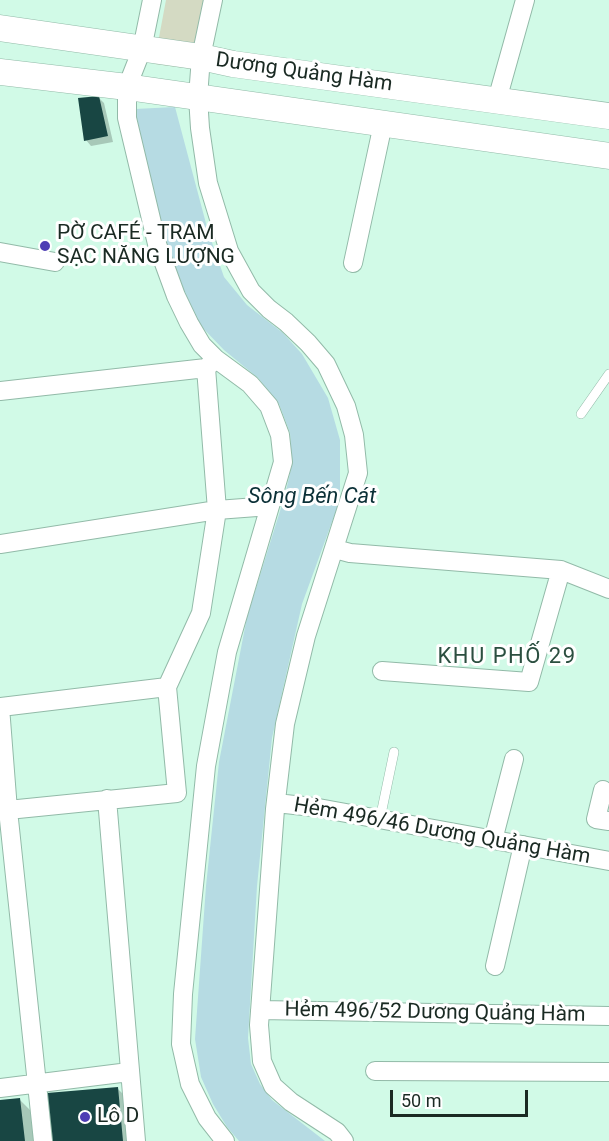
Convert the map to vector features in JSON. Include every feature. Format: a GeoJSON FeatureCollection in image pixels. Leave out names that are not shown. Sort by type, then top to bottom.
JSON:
{"type":"FeatureCollection","features":[{"type":"Feature","properties":{"kind":"street"},"geometry":{"type":"LineString","coordinates":[[8,810],[177,793],[167,687],[201,613],[217,510],[211,363],[189,323],[165,268],[157,244],[128,118],[127,87],[142,49],[152,0]]}},
{"type":"Feature","properties":{"kind":"street"},"geometry":{"type":"LineString","coordinates":[[213,0],[201,57],[198,97],[208,183],[229,251],[251,291],[268,309],[308,343],[326,364],[346,406],[354,435],[358,473],[306,636],[285,724],[276,803],[259,1025],[262,1061],[273,1086],[291,1102],[337,1132],[344,1141]]}},
{"type":"Feature","properties":{"kind":"street"},"geometry":{"type":"LineString","coordinates":[[497,100],[523,0]]}},
{"type":"Feature","properties":{"kind":"street","name":"Dương Quảng Hàm"},"geometry":{"type":"LineString","coordinates":[[0,28],[201,57],[233,64],[608,113]]}},
{"type":"Feature","properties":{"kind":"street","name":"Dương Quảng Hàm"},"geometry":{"type":"LineString","coordinates":[[0,72],[127,87],[609,156]]}},
{"type":"Feature","properties":{"kind":"street"},"geometry":{"type":"LineString","coordinates":[[353,263],[383,124]]}},
{"type":"Feature","properties":{"kind":"street"},"geometry":{"type":"LineString","coordinates":[[0,252],[55,262]]}},
{"type":"Feature","properties":{"kind":"street"},"geometry":{"type":"LineString","coordinates":[[0,391],[211,363],[250,384],[261,395],[269,406],[280,435],[283,462],[278,486],[226,652],[206,766],[183,994],[180,1044],[190,1084],[207,1118],[225,1141]]}},
{"type":"Feature","properties":{"kind":"street"},"geometry":{"type":"LineString","coordinates":[[0,544],[217,510],[270,506]]}},
{"type":"Feature","properties":{"kind":"street"},"geometry":{"type":"LineString","coordinates":[[334,549],[350,553],[561,570],[609,590]]}},
{"type":"Feature","properties":{"kind":"street"},"geometry":{"type":"LineString","coordinates":[[382,671],[529,682],[561,570]]}},
{"type":"Feature","properties":{"kind":"street"},"geometry":{"type":"LineString","coordinates":[[43,1141],[8,810],[1,707],[167,687]]}},
{"type":"Feature","properties":{"kind":"street"},"geometry":{"type":"LineString","coordinates":[[493,840],[514,759]]}},
{"type":"Feature","properties":{"kind":"street"},"geometry":{"type":"LineString","coordinates":[[603,790],[596,819],[609,821]]}},
{"type":"Feature","properties":{"kind":"street"},"geometry":{"type":"LineString","coordinates":[[107,799],[136,1141]]}},
{"type":"Feature","properties":{"kind":"street","name":"Hẻm 496/46 Dương Quảng Hàm"},"geometry":{"type":"LineString","coordinates":[[276,803],[313,807],[609,861]]}},
{"type":"Feature","properties":{"kind":"street"},"geometry":{"type":"LineString","coordinates":[[495,966],[523,845]]}},
{"type":"Feature","properties":{"kind":"street","name":"Hẻm 496/52 Dương Quảng Hàm"},"geometry":{"type":"LineString","coordinates":[[260,1010],[609,1016]]}},
{"type":"Feature","properties":{"kind":"street"},"geometry":{"type":"LineString","coordinates":[[375,1071],[609,1072]]}},
{"type":"Feature","properties":{"kind":"street"},"geometry":{"type":"LineString","coordinates":[[0,1088],[129,1072]]}},
{"type":"Feature","properties":{"kind":"lane"},"geometry":{"type":"LineString","coordinates":[[581,414],[609,374]]}},
{"type":"Feature","properties":{"kind":"lane"},"geometry":{"type":"LineString","coordinates":[[380,819],[394,752]]}},
{"type":"Feature","properties":{"kind":"green space"},"geometry":{"type":"Polygon","coordinates":[[[166,0],[206,0],[192,69],[154,64],[166,0]]]}},
{"type":"Feature","properties":{"kind":"water","name":"Sông Bến Cát"},"geometry":{"type":"Polygon","coordinates":[[[175,107],[208,231],[224,277],[247,305],[283,333],[302,354],[328,398],[340,440],[340,500],[302,604],[272,738],[257,886],[248,1038],[251,1064],[260,1084],[272,1100],[325,1141],[239,1141],[213,1104],[201,1077],[195,1039],[206,886],[219,762],[247,617],[285,495],[292,464],[290,433],[279,404],[258,378],[224,350],[197,322],[166,257],[135,109],[175,107]]]}},
{"type":"Feature","properties":{"kind":"building"},"geometry":{"type":"Polygon","coordinates":[[[99,96],[108,136],[84,141],[78,98],[99,96]]]}},
{"type":"Feature","properties":{"kind":"building","name":"Lô D"},"geometry":{"type":"Polygon","coordinates":[[[118,1087],[123,1141],[51,1141],[47,1093],[118,1087]]]}},
{"type":"Feature","properties":{"kind":"building"},"geometry":{"type":"Polygon","coordinates":[[[20,1098],[25,1141],[0,1141],[0,1100],[20,1098]]]}},
{"type":"Feature","properties":{"kind":"place","name":"PỜ CAFÉ - TRẠM SẠC NĂNG LƯỢNG"},"geometry":{"type":"Point","coordinates":[45,246]}},
{"type":"Feature","properties":{"kind":"place","name":"Lô D"},"geometry":{"type":"Point","coordinates":[85,1117]}},
{"type":"Feature","properties":{"kind":"district","name":"KHU PHỐ 29"},"geometry":{"type":"Point","coordinates":[507,657]}}]}
